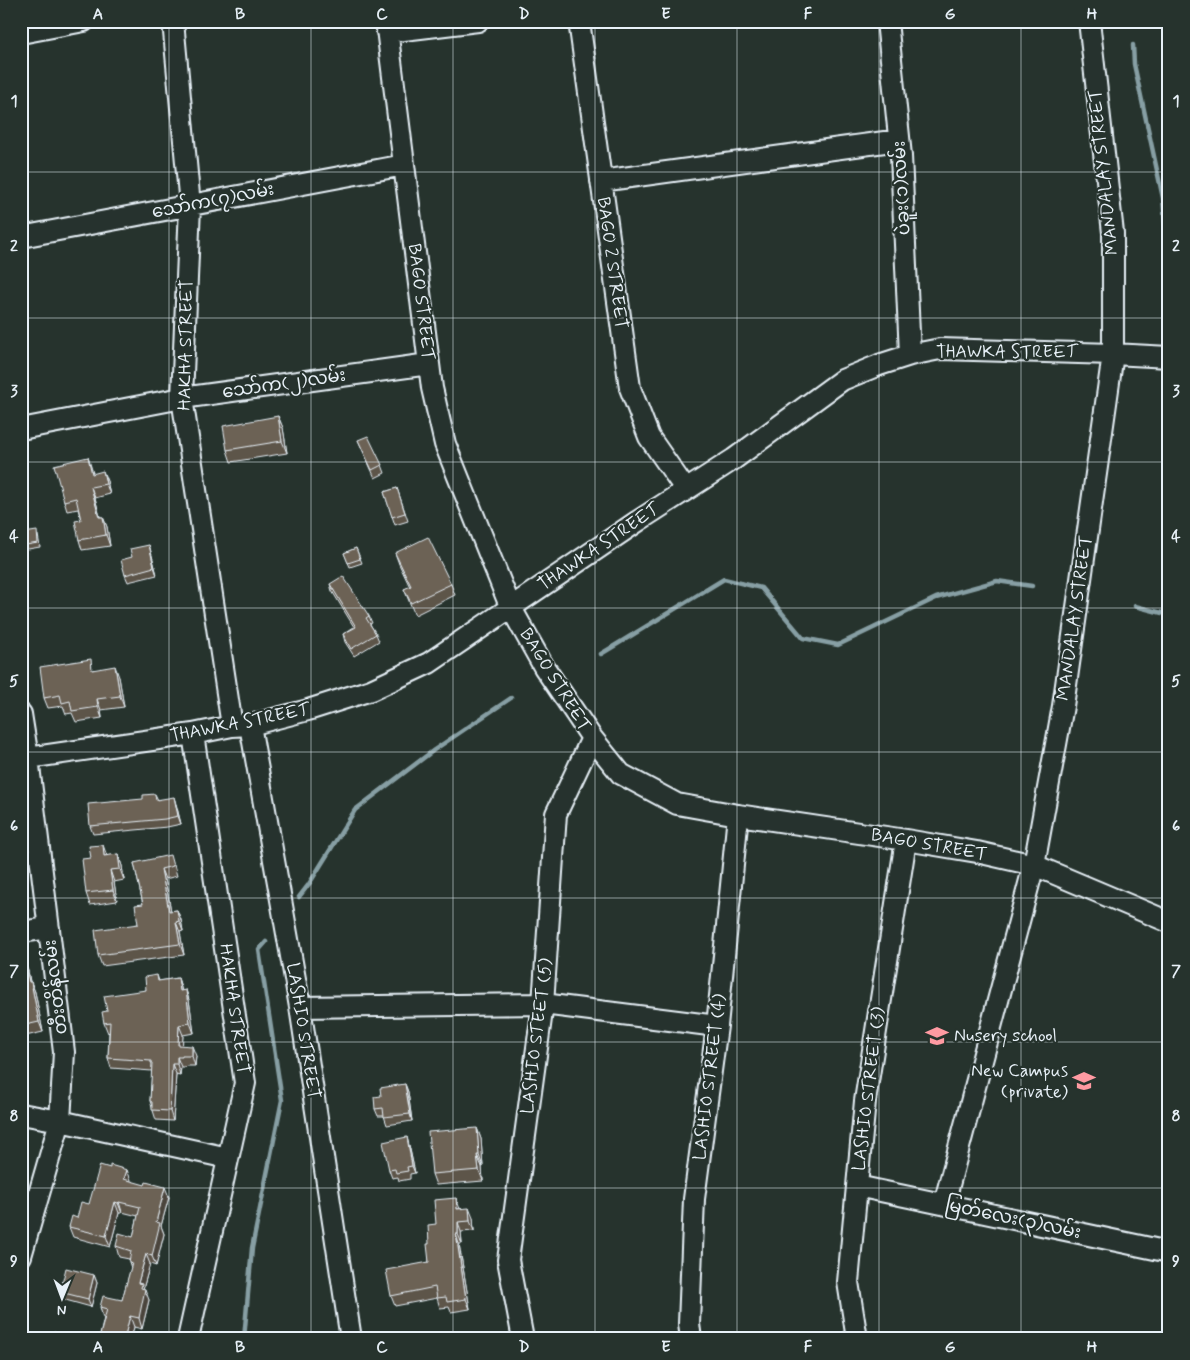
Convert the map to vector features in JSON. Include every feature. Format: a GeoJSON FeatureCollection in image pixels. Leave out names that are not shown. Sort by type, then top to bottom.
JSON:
{"type":"FeatureCollection","features":[{"type":"Feature","properties":{"kind":"street"},"geometry":{"type":"LineString","coordinates":[[21,33],[84,21]]}},
{"type":"Feature","properties":{"kind":"street","name":"HAKHA STREET"},"geometry":{"type":"LineString","coordinates":[[173,21],[190,206],[182,398],[241,725]]}},
{"type":"Feature","properties":{"kind":"street"},"geometry":{"type":"LineString","coordinates":[[387,27],[478,21]]}},
{"type":"Feature","properties":{"kind":"street","name":"BAGO 2 STREET"},"geometry":{"type":"LineString","coordinates":[[579,21],[630,388],[648,437],[686,490]]}},
{"type":"Feature","properties":{"kind":"street","name":"ပဲခူး(၁)လမ်း"},"geometry":{"type":"LineString","coordinates":[[887,21],[899,140],[910,355]]}},
{"type":"Feature","properties":{"kind":"street","name":"MANDALAY STREET"},"geometry":{"type":"LineString","coordinates":[[944,1204],[1034,865],[1063,706],[1113,354],[1113,233],[1088,21]]}},
{"type":"Feature","properties":{"kind":"street","name":"BAGO STREET"},"geometry":{"type":"LineString","coordinates":[[387,27],[432,388],[445,444],[510,606],[544,667],[592,738],[621,774],[677,804],[977,852],[1034,865],[1169,922]]}},
{"type":"Feature","properties":{"kind":"street"},"geometry":{"type":"LineString","coordinates":[[601,181],[899,140]]}},
{"type":"Feature","properties":{"kind":"street","name":"သော်က(၇)လမ်း"},"geometry":{"type":"LineString","coordinates":[[21,237],[404,165]]}},
{"type":"Feature","properties":{"kind":"street","name":"THAWKA STREET"},"geometry":{"type":"LineString","coordinates":[[25,759],[241,725],[308,710],[371,690],[428,663],[510,606],[734,459],[842,380],[879,365],[910,355],[940,350],[1169,356]]}},
{"type":"Feature","properties":{"kind":"street","name":"သော်က(၂)လမ်း"},"geometry":{"type":"LineString","coordinates":[[21,429],[182,398],[429,364]]}},
{"type":"Feature","properties":{"kind":"street","name":"တီးတိန်လမ်း"},"geometry":{"type":"LineString","coordinates":[[21,714],[25,759],[64,1052],[60,1121],[21,1256]]}},
{"type":"Feature","properties":{"kind":"street","name":"LASHIO STREET"},"geometry":{"type":"LineString","coordinates":[[241,725],[300,1007],[351,1339]]}},
{"type":"Feature","properties":{"kind":"street","name":"HAKHA STREET"},"geometry":{"type":"LineString","coordinates":[[188,1339],[245,1083],[193,734]]}},
{"type":"Feature","properties":{"kind":"street","name":"LASHIO STEET (5)"},"geometry":{"type":"LineString","coordinates":[[523,1339],[508,1260],[543,1004],[556,814],[592,738]]}},
{"type":"Feature","properties":{"kind":"street","name":"LASHIO STREET (4)"},"geometry":{"type":"LineString","coordinates":[[691,1339],[689,1324],[694,1199],[717,1026],[738,815]]}},
{"type":"Feature","properties":{"kind":"street","name":"LASHIO STREET (3)"},"geometry":{"type":"LineString","coordinates":[[857,1339],[848,1282],[865,1101],[906,840]]}},
{"type":"Feature","properties":{"kind":"street"},"geometry":{"type":"LineString","coordinates":[[21,932],[48,928]]}},
{"type":"Feature","properties":{"kind":"street"},"geometry":{"type":"LineString","coordinates":[[300,1007],[543,1004],[717,1026]]}},
{"type":"Feature","properties":{"kind":"street"},"geometry":{"type":"LineString","coordinates":[[21,1114],[228,1158]]}},
{"type":"Feature","properties":{"kind":"street","name":"မြတ်လေး(၃)လမ်း"},"geometry":{"type":"LineString","coordinates":[[857,1186],[1169,1252]]}},
{"type":"Feature","properties":{"kind":"building"},"geometry":{"type":"Polygon","coordinates":[[[278,416],[282,441],[227,450],[223,426],[278,416]]]}},
{"type":"Feature","properties":{"kind":"building"},"geometry":{"type":"Polygon","coordinates":[[[368,436],[382,465],[372,470],[358,440],[368,436]]]}},
{"type":"Feature","properties":{"kind":"building"},"geometry":{"type":"Polygon","coordinates":[[[88,457],[92,474],[103,471],[106,484],[91,487],[99,517],[103,517],[106,535],[79,540],[75,521],[81,520],[76,498],[64,501],[54,465],[88,457]]]}},
{"type":"Feature","properties":{"kind":"building"},"geometry":{"type":"Polygon","coordinates":[[[397,488],[405,513],[392,517],[384,492],[397,488]]]}},
{"type":"Feature","properties":{"kind":"building"},"geometry":{"type":"Polygon","coordinates":[[[37,531],[38,543],[26,545],[24,533],[37,531]]]}},
{"type":"Feature","properties":{"kind":"building"},"geometry":{"type":"Polygon","coordinates":[[[428,537],[451,584],[411,603],[404,589],[411,586],[395,553],[428,537]]]}},
{"type":"Feature","properties":{"kind":"building"},"geometry":{"type":"Polygon","coordinates":[[[149,545],[154,567],[125,575],[121,560],[132,557],[130,549],[149,545]]]}},
{"type":"Feature","properties":{"kind":"building"},"geometry":{"type":"Polygon","coordinates":[[[356,548],[360,559],[348,563],[344,553],[356,548]]]}},
{"type":"Feature","properties":{"kind":"building"},"geometry":{"type":"Polygon","coordinates":[[[343,576],[369,616],[366,618],[376,634],[351,649],[343,634],[356,627],[330,584],[343,576]]]}},
{"type":"Feature","properties":{"kind":"building"},"geometry":{"type":"Polygon","coordinates":[[[91,659],[92,670],[115,666],[120,696],[97,699],[98,707],[72,711],[70,701],[62,703],[60,695],[44,698],[40,667],[91,659]]]}},
{"type":"Feature","properties":{"kind":"building"},"geometry":{"type":"Polygon","coordinates":[[[155,794],[156,800],[174,797],[178,816],[165,819],[90,826],[88,804],[143,799],[143,795],[155,794]]]}},
{"type":"Feature","properties":{"kind":"building"},"geometry":{"type":"Polygon","coordinates":[[[1169,814],[1169,828],[1165,828],[1169,814]]]}},
{"type":"Feature","properties":{"kind":"building"},"geometry":{"type":"Polygon","coordinates":[[[103,845],[104,856],[118,854],[120,869],[110,870],[113,890],[86,893],[82,859],[91,858],[89,846],[103,845]]]}},
{"type":"Feature","properties":{"kind":"building"},"geometry":{"type":"Polygon","coordinates":[[[170,855],[173,866],[161,869],[169,911],[177,910],[179,921],[176,922],[180,944],[98,955],[95,930],[138,924],[135,905],[143,904],[134,863],[170,855]]]}},
{"type":"Feature","properties":{"kind":"building"},"geometry":{"type":"Polygon","coordinates":[[[21,961],[24,961],[29,982],[31,982],[39,1022],[21,1026],[21,961]]]}},
{"type":"Feature","properties":{"kind":"building"},"geometry":{"type":"Polygon","coordinates":[[[157,975],[158,981],[178,978],[180,991],[186,990],[190,1023],[179,1025],[178,1045],[192,1046],[192,1056],[177,1057],[177,1064],[172,1064],[170,1111],[152,1110],[152,1102],[150,1101],[151,1061],[108,1058],[110,1022],[104,1023],[102,1012],[107,1011],[104,996],[146,990],[145,977],[157,975]]]}},
{"type":"Feature","properties":{"kind":"building"},"geometry":{"type":"Polygon","coordinates":[[[405,1084],[410,1114],[384,1117],[383,1108],[375,1109],[374,1097],[381,1096],[380,1088],[405,1084]]]}},
{"type":"Feature","properties":{"kind":"building"},"geometry":{"type":"Polygon","coordinates":[[[477,1128],[479,1170],[432,1174],[428,1132],[477,1128]]]}},
{"type":"Feature","properties":{"kind":"building"},"geometry":{"type":"Polygon","coordinates":[[[407,1137],[412,1166],[407,1167],[408,1171],[396,1173],[395,1169],[389,1170],[383,1142],[407,1137]]]}},
{"type":"Feature","properties":{"kind":"building"},"geometry":{"type":"Polygon","coordinates":[[[100,1165],[110,1168],[110,1165],[127,1170],[124,1179],[145,1185],[146,1182],[165,1187],[156,1222],[160,1223],[152,1256],[146,1254],[138,1283],[142,1284],[141,1288],[145,1289],[139,1318],[130,1316],[124,1339],[99,1339],[107,1309],[100,1307],[103,1296],[122,1300],[132,1263],[129,1262],[131,1251],[116,1246],[119,1233],[133,1237],[140,1207],[115,1202],[106,1236],[69,1227],[72,1216],[77,1218],[81,1202],[89,1204],[100,1165]]]}},
{"type":"Feature","properties":{"kind":"building"},"geometry":{"type":"Polygon","coordinates":[[[456,1198],[457,1209],[469,1208],[470,1221],[458,1222],[458,1234],[456,1234],[466,1299],[447,1302],[446,1297],[437,1298],[435,1287],[391,1296],[386,1270],[429,1262],[427,1244],[429,1244],[428,1225],[436,1224],[434,1200],[456,1198]]]}},
{"type":"Feature","properties":{"kind":"building"},"geometry":{"type":"Polygon","coordinates":[[[66,1268],[94,1275],[88,1299],[60,1292],[66,1268]]]}},
{"type":"Feature","properties":{"kind":"building"},"geometry":{"type":"Polygon","coordinates":[[[54,1332],[74,1338],[74,1339],[52,1339],[54,1332]]]}},
{"type":"Feature","properties":{"kind":"waterway"},"geometry":{"type":"LineString","coordinates":[[1133,45],[1134,64],[1163,198],[1169,273]]}},
{"type":"Feature","properties":{"kind":"waterway"},"geometry":{"type":"LineString","coordinates":[[601,654],[724,579],[761,588],[803,638],[838,645],[936,598],[997,581],[1032,586]]}},
{"type":"Feature","properties":{"kind":"waterway"},"geometry":{"type":"LineString","coordinates":[[1135,606],[1166,614],[1169,609]]}},
{"type":"Feature","properties":{"kind":"waterway"},"geometry":{"type":"LineString","coordinates":[[299,897],[355,810],[434,750],[511,698]]}},
{"type":"Feature","properties":{"kind":"waterway"},"geometry":{"type":"LineString","coordinates":[[244,1339],[252,1248],[282,1100],[259,950],[266,942]]}},
{"type":"Feature","properties":{"kind":"place","name":"Nusery school"},"geometry":{"type":"Point","coordinates":[937,1036]}},
{"type":"Feature","properties":{"kind":"place","name":"New Campus (private)"},"geometry":{"type":"Point","coordinates":[1084,1081]}}]}
